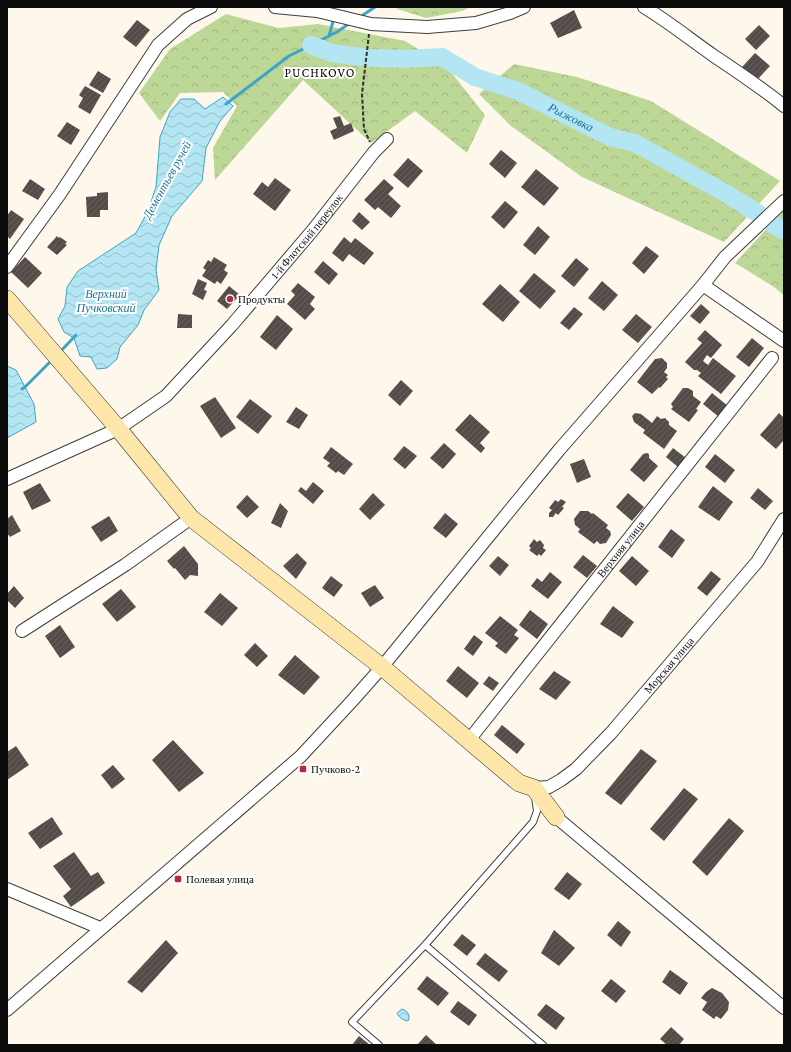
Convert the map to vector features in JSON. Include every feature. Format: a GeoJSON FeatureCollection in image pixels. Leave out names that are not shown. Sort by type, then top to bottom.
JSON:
{"type":"FeatureCollection","features":[{"type":"Feature","properties":{"kind":"street"},"geometry":{"type":"LineString","coordinates":[[7,267],[60,194],[158,45],[187,19],[211,7]]}},
{"type":"Feature","properties":{"kind":"street"},"geometry":{"type":"LineString","coordinates":[[275,7],[317,11],[371,24],[427,27],[476,24],[524,7]]}},
{"type":"Feature","properties":{"kind":"street"},"geometry":{"type":"LineString","coordinates":[[644,7],[660,16],[741,73],[784,106]]}},
{"type":"Feature","properties":{"kind":"street","name":"1-й Флотский переулок"},"geometry":{"type":"LineString","coordinates":[[7,479],[118,429],[166,396],[227,330],[314,230],[374,152],[387,139]]}},
{"type":"Feature","properties":{"kind":"street"},"geometry":{"type":"LineString","coordinates":[[7,1010],[100,928],[301,756],[382,667],[559,450],[703,285],[725,257],[784,200]]}},
{"type":"Feature","properties":{"kind":"street"},"geometry":{"type":"LineString","coordinates":[[703,285],[784,341]]}},
{"type":"Feature","properties":{"kind":"street"},"geometry":{"type":"LineString","coordinates":[[7,299],[118,429],[191,518],[382,667],[520,783],[534,788],[556,817],[784,1008]]}},
{"type":"Feature","properties":{"kind":"street","name":"Верхняя улица"},"geometry":{"type":"LineString","coordinates":[[469,740],[772,358]]}},
{"type":"Feature","properties":{"kind":"street"},"geometry":{"type":"LineString","coordinates":[[22,631],[125,565],[191,518]]}},
{"type":"Feature","properties":{"kind":"street","name":"Морская улица"},"geometry":{"type":"LineString","coordinates":[[534,788],[549,787],[561,780],[576,769],[611,732],[757,562],[784,519]]}},
{"type":"Feature","properties":{"kind":"street"},"geometry":{"type":"LineString","coordinates":[[7,888],[100,928]]}},
{"type":"Feature","properties":{"kind":"lane"},"geometry":{"type":"LineString","coordinates":[[379,1045],[352,1022],[425,946],[533,822],[537,811],[534,788]]}},
{"type":"Feature","properties":{"kind":"lane"},"geometry":{"type":"LineString","coordinates":[[425,946],[543,1045]]}},
{"type":"Feature","properties":{"kind":"path"},"geometry":{"type":"LineString","coordinates":[[371,24],[362,94],[364,129],[374,152]]}},
{"type":"Feature","properties":{"kind":"green space"},"geometry":{"type":"Polygon","coordinates":[[[398,7],[471,7],[462,11],[426,18],[397,9],[398,7]]]}},
{"type":"Feature","properties":{"kind":"green space"},"geometry":{"type":"Polygon","coordinates":[[[226,14],[279,28],[318,24],[405,41],[447,67],[485,115],[467,153],[415,111],[371,143],[303,80],[215,180],[213,148],[237,106],[223,92],[180,93],[160,121],[139,93],[170,49],[226,14]]]}},
{"type":"Feature","properties":{"kind":"green space"},"geometry":{"type":"Polygon","coordinates":[[[514,64],[577,77],[651,101],[780,181],[724,242],[582,177],[511,126],[479,94],[514,64]]]}},
{"type":"Feature","properties":{"kind":"green space"},"geometry":{"type":"Polygon","coordinates":[[[784,210],[784,295],[774,287],[735,263],[784,210]]]}},
{"type":"Feature","properties":{"kind":"water","name":"Верхний Пучковский"},"geometry":{"type":"Polygon","coordinates":[[[223,97],[233,106],[220,121],[206,148],[202,181],[172,216],[159,245],[156,270],[159,290],[144,310],[138,325],[120,347],[117,359],[107,368],[97,369],[91,357],[80,356],[74,338],[64,332],[58,319],[65,306],[67,287],[78,271],[136,233],[148,211],[156,187],[160,137],[170,112],[181,99],[194,99],[205,109],[223,97]]]}},
{"type":"Feature","properties":{"kind":"water"},"geometry":{"type":"Polygon","coordinates":[[[7,366],[16,370],[34,404],[36,422],[7,438],[7,366]]]}},
{"type":"Feature","properties":{"kind":"water"},"geometry":{"type":"Polygon","coordinates":[[[402,1009],[408,1014],[408,1021],[401,1018],[397,1013],[402,1009]]]}},
{"type":"Feature","properties":{"kind":"building"},"geometry":{"type":"Polygon","coordinates":[[[574,10],[582,28],[558,38],[550,23],[574,10]]]}},
{"type":"Feature","properties":{"kind":"building"},"geometry":{"type":"Polygon","coordinates":[[[137,20],[150,30],[136,47],[123,37],[137,20]]]}},
{"type":"Feature","properties":{"kind":"building"},"geometry":{"type":"Polygon","coordinates":[[[759,25],[770,36],[756,50],[745,39],[759,25]]]}},
{"type":"Feature","properties":{"kind":"building"},"geometry":{"type":"Polygon","coordinates":[[[755,53],[770,66],[756,81],[742,67],[755,53]]]}},
{"type":"Feature","properties":{"kind":"building"},"geometry":{"type":"Polygon","coordinates":[[[98,71],[111,79],[103,93],[89,85],[98,71]]]}},
{"type":"Feature","properties":{"kind":"building"},"geometry":{"type":"Polygon","coordinates":[[[85,86],[101,95],[90,114],[78,107],[83,98],[79,95],[85,86]]]}},
{"type":"Feature","properties":{"kind":"building"},"geometry":{"type":"Polygon","coordinates":[[[340,116],[344,126],[351,123],[354,131],[334,140],[330,131],[337,128],[333,118],[340,116]]]}},
{"type":"Feature","properties":{"kind":"building"},"geometry":{"type":"Polygon","coordinates":[[[67,122],[80,130],[71,145],[57,136],[67,122]]]}},
{"type":"Feature","properties":{"kind":"building"},"geometry":{"type":"Polygon","coordinates":[[[501,150],[517,163],[505,178],[489,164],[501,150]]]}},
{"type":"Feature","properties":{"kind":"building"},"geometry":{"type":"Polygon","coordinates":[[[408,158],[423,171],[408,188],[393,175],[408,158]]]}},
{"type":"Feature","properties":{"kind":"building"},"geometry":{"type":"Polygon","coordinates":[[[536,169],[559,188],[544,206],[521,187],[536,169]]]}},
{"type":"Feature","properties":{"kind":"building"},"geometry":{"type":"Polygon","coordinates":[[[275,178],[291,190],[275,211],[253,194],[262,182],[268,187],[275,178]]]}},
{"type":"Feature","properties":{"kind":"building"},"geometry":{"type":"Polygon","coordinates":[[[30,179],[45,189],[38,200],[22,191],[30,179]]]}},
{"type":"Feature","properties":{"kind":"building"},"geometry":{"type":"Polygon","coordinates":[[[384,179],[394,188],[388,194],[401,206],[391,218],[378,207],[375,210],[364,200],[384,179]]]}},
{"type":"Feature","properties":{"kind":"building"},"geometry":{"type":"Polygon","coordinates":[[[108,192],[108,210],[100,210],[100,217],[87,217],[86,197],[97,196],[97,193],[108,192]]]}},
{"type":"Feature","properties":{"kind":"building"},"geometry":{"type":"Polygon","coordinates":[[[505,201],[518,212],[504,229],[491,217],[505,201]]]}},
{"type":"Feature","properties":{"kind":"building"},"geometry":{"type":"Polygon","coordinates":[[[11,210],[24,219],[10,239],[7,236],[7,216],[11,210]]]}},
{"type":"Feature","properties":{"kind":"building"},"geometry":{"type":"Polygon","coordinates":[[[359,212],[370,222],[362,230],[352,221],[359,212]]]}},
{"type":"Feature","properties":{"kind":"building"},"geometry":{"type":"Polygon","coordinates":[[[538,226],[550,237],[535,255],[523,245],[538,226]]]}},
{"type":"Feature","properties":{"kind":"building"},"geometry":{"type":"Polygon","coordinates":[[[57,236],[67,242],[65,244],[67,245],[57,255],[47,247],[57,236]]]}},
{"type":"Feature","properties":{"kind":"building"},"geometry":{"type":"Polygon","coordinates":[[[344,237],[351,243],[355,238],[374,253],[364,265],[349,254],[343,262],[332,253],[344,237]]]}},
{"type":"Feature","properties":{"kind":"building"},"geometry":{"type":"Polygon","coordinates":[[[646,246],[659,256],[644,274],[632,263],[646,246]]]}},
{"type":"Feature","properties":{"kind":"building"},"geometry":{"type":"Polygon","coordinates":[[[25,257],[42,273],[28,288],[11,272],[25,257]]]}},
{"type":"Feature","properties":{"kind":"building"},"geometry":{"type":"Polygon","coordinates":[[[214,257],[227,265],[224,270],[228,273],[221,284],[217,281],[215,284],[202,276],[206,270],[203,268],[208,260],[211,262],[214,257]]]}},
{"type":"Feature","properties":{"kind":"building"},"geometry":{"type":"Polygon","coordinates":[[[576,258],[589,269],[574,287],[561,276],[576,258]]]}},
{"type":"Feature","properties":{"kind":"building"},"geometry":{"type":"Polygon","coordinates":[[[323,261],[338,274],[329,285],[314,272],[323,261]]]}},
{"type":"Feature","properties":{"kind":"building"},"geometry":{"type":"Polygon","coordinates":[[[534,273],[556,291],[540,309],[519,291],[534,273]]]}},
{"type":"Feature","properties":{"kind":"building"},"geometry":{"type":"Polygon","coordinates":[[[198,279],[207,283],[204,290],[207,291],[203,300],[192,294],[198,279]]]}},
{"type":"Feature","properties":{"kind":"building"},"geometry":{"type":"Polygon","coordinates":[[[602,281],[618,295],[604,311],[588,298],[602,281]]]}},
{"type":"Feature","properties":{"kind":"building"},"geometry":{"type":"Polygon","coordinates":[[[298,283],[315,297],[310,304],[315,309],[305,320],[287,304],[295,295],[291,291],[298,283]]]}},
{"type":"Feature","properties":{"kind":"building"},"geometry":{"type":"Polygon","coordinates":[[[500,284],[520,302],[503,322],[482,304],[500,284]]]}},
{"type":"Feature","properties":{"kind":"building"},"geometry":{"type":"Polygon","coordinates":[[[229,286],[240,295],[227,309],[217,301],[229,286]]]}},
{"type":"Feature","properties":{"kind":"building"},"geometry":{"type":"Polygon","coordinates":[[[701,304],[710,312],[700,324],[690,316],[701,304]]]}},
{"type":"Feature","properties":{"kind":"building"},"geometry":{"type":"Polygon","coordinates":[[[574,307],[583,314],[569,330],[560,323],[574,307]]]}},
{"type":"Feature","properties":{"kind":"building"},"geometry":{"type":"Polygon","coordinates":[[[178,314],[192,315],[192,328],[177,328],[178,314]]]}},
{"type":"Feature","properties":{"kind":"building"},"geometry":{"type":"Polygon","coordinates":[[[636,314],[652,327],[638,343],[622,330],[636,314]]]}},
{"type":"Feature","properties":{"kind":"building"},"geometry":{"type":"Polygon","coordinates":[[[277,315],[293,329],[276,350],[260,337],[277,315]]]}},
{"type":"Feature","properties":{"kind":"building"},"geometry":{"type":"Polygon","coordinates":[[[705,330],[722,345],[711,358],[707,355],[703,361],[708,365],[713,358],[736,376],[721,394],[698,376],[701,373],[694,370],[685,362],[702,343],[697,339],[705,330]]]}},
{"type":"Feature","properties":{"kind":"building"},"geometry":{"type":"Polygon","coordinates":[[[752,338],[764,348],[749,367],[736,357],[752,338]]]}},
{"type":"Feature","properties":{"kind":"building"},"geometry":{"type":"Polygon","coordinates":[[[662,358],[667,363],[667,368],[664,372],[668,375],[666,377],[668,379],[652,394],[637,382],[655,359],[662,358]]]}},
{"type":"Feature","properties":{"kind":"building"},"geometry":{"type":"Polygon","coordinates":[[[401,380],[413,391],[400,406],[388,395],[401,380]]]}},
{"type":"Feature","properties":{"kind":"building"},"geometry":{"type":"Polygon","coordinates":[[[683,388],[688,388],[693,391],[693,396],[701,402],[696,409],[698,410],[689,422],[671,409],[673,407],[671,404],[683,388]]]}},
{"type":"Feature","properties":{"kind":"building"},"geometry":{"type":"Polygon","coordinates":[[[712,393],[728,406],[719,417],[703,404],[712,393]]]}},
{"type":"Feature","properties":{"kind":"building"},"geometry":{"type":"Polygon","coordinates":[[[215,397],[236,428],[221,438],[200,406],[215,397]]]}},
{"type":"Feature","properties":{"kind":"building"},"geometry":{"type":"Polygon","coordinates":[[[250,399],[272,416],[258,434],[236,417],[250,399]]]}},
{"type":"Feature","properties":{"kind":"building"},"geometry":{"type":"Polygon","coordinates":[[[296,407],[308,415],[299,429],[286,422],[296,407]]]}},
{"type":"Feature","properties":{"kind":"building"},"geometry":{"type":"Polygon","coordinates":[[[635,413],[641,414],[652,423],[657,416],[661,419],[665,418],[669,422],[669,425],[677,431],[664,449],[643,433],[645,430],[634,422],[632,416],[635,413]]]}},
{"type":"Feature","properties":{"kind":"building"},"geometry":{"type":"Polygon","coordinates":[[[779,413],[784,418],[784,440],[776,449],[760,435],[779,413]]]}},
{"type":"Feature","properties":{"kind":"building"},"geometry":{"type":"Polygon","coordinates":[[[470,414],[490,432],[480,443],[485,448],[481,453],[455,430],[470,414]]]}},
{"type":"Feature","properties":{"kind":"building"},"geometry":{"type":"Polygon","coordinates":[[[444,443],[456,454],[443,469],[430,458],[444,443]]]}},
{"type":"Feature","properties":{"kind":"building"},"geometry":{"type":"Polygon","coordinates":[[[404,446],[417,456],[405,469],[393,459],[404,446]]]}},
{"type":"Feature","properties":{"kind":"building"},"geometry":{"type":"Polygon","coordinates":[[[331,447],[353,464],[344,475],[338,471],[336,473],[327,466],[330,463],[323,458],[331,447]]]}},
{"type":"Feature","properties":{"kind":"building"},"geometry":{"type":"Polygon","coordinates":[[[673,448],[686,458],[678,467],[666,457],[673,448]]]}},
{"type":"Feature","properties":{"kind":"building"},"geometry":{"type":"Polygon","coordinates":[[[643,454],[649,454],[649,458],[658,466],[644,482],[630,470],[643,454]]]}},
{"type":"Feature","properties":{"kind":"building"},"geometry":{"type":"Polygon","coordinates":[[[715,454],[735,470],[725,483],[705,467],[715,454]]]}},
{"type":"Feature","properties":{"kind":"building"},"geometry":{"type":"Polygon","coordinates":[[[584,459],[591,477],[577,483],[570,464],[584,459]]]}},
{"type":"Feature","properties":{"kind":"building"},"geometry":{"type":"Polygon","coordinates":[[[313,482],[324,491],[313,504],[298,491],[301,487],[306,491],[313,482]]]}},
{"type":"Feature","properties":{"kind":"building"},"geometry":{"type":"Polygon","coordinates":[[[40,483],[51,501],[32,510],[23,492],[40,483]]]}},
{"type":"Feature","properties":{"kind":"building"},"geometry":{"type":"Polygon","coordinates":[[[713,486],[733,502],[719,521],[698,507],[713,486]]]}},
{"type":"Feature","properties":{"kind":"building"},"geometry":{"type":"Polygon","coordinates":[[[758,488],[773,501],[765,510],[750,498],[758,488]]]}},
{"type":"Feature","properties":{"kind":"building"},"geometry":{"type":"Polygon","coordinates":[[[373,493],[385,505],[370,520],[359,509],[373,493]]]}},
{"type":"Feature","properties":{"kind":"building"},"geometry":{"type":"Polygon","coordinates":[[[628,493],[644,507],[632,521],[616,507],[628,493]]]}},
{"type":"Feature","properties":{"kind":"building"},"geometry":{"type":"Polygon","coordinates":[[[247,495],[259,507],[247,518],[236,507],[247,495]]]}},
{"type":"Feature","properties":{"kind":"building"},"geometry":{"type":"Polygon","coordinates":[[[561,499],[566,502],[562,507],[564,508],[558,515],[556,513],[553,517],[549,517],[549,513],[552,510],[549,508],[555,500],[558,502],[561,499]]]}},
{"type":"Feature","properties":{"kind":"building"},"geometry":{"type":"Polygon","coordinates":[[[280,503],[288,511],[281,528],[271,523],[280,503]]]}},
{"type":"Feature","properties":{"kind":"building"},"geometry":{"type":"Polygon","coordinates":[[[580,511],[588,511],[592,514],[593,513],[608,525],[606,528],[610,531],[611,535],[606,543],[600,544],[597,541],[594,544],[578,532],[580,529],[575,525],[574,519],[580,511]]]}},
{"type":"Feature","properties":{"kind":"building"},"geometry":{"type":"Polygon","coordinates":[[[445,513],[458,524],[446,538],[433,528],[445,513]]]}},
{"type":"Feature","properties":{"kind":"building"},"geometry":{"type":"Polygon","coordinates":[[[12,515],[21,531],[10,537],[7,533],[7,519],[12,515]]]}},
{"type":"Feature","properties":{"kind":"building"},"geometry":{"type":"Polygon","coordinates":[[[109,516],[118,531],[101,542],[91,527],[109,516]]]}},
{"type":"Feature","properties":{"kind":"building"},"geometry":{"type":"Polygon","coordinates":[[[671,529],[685,540],[672,558],[658,547],[671,529]]]}},
{"type":"Feature","properties":{"kind":"building"},"geometry":{"type":"Polygon","coordinates":[[[534,539],[537,542],[540,540],[544,545],[543,548],[546,550],[541,556],[539,554],[537,556],[529,550],[531,548],[529,546],[534,539]]]}},
{"type":"Feature","properties":{"kind":"building"},"geometry":{"type":"Polygon","coordinates":[[[184,546],[198,564],[198,576],[190,575],[185,580],[167,561],[184,546]]]}},
{"type":"Feature","properties":{"kind":"building"},"geometry":{"type":"Polygon","coordinates":[[[297,553],[307,563],[296,579],[283,566],[297,553]]]}},
{"type":"Feature","properties":{"kind":"building"},"geometry":{"type":"Polygon","coordinates":[[[583,555],[597,566],[587,578],[573,567],[583,555]]]}},
{"type":"Feature","properties":{"kind":"building"},"geometry":{"type":"Polygon","coordinates":[[[498,556],[509,565],[500,576],[489,566],[498,556]]]}},
{"type":"Feature","properties":{"kind":"building"},"geometry":{"type":"Polygon","coordinates":[[[632,556],[649,571],[636,586],[619,571],[632,556]]]}},
{"type":"Feature","properties":{"kind":"building"},"geometry":{"type":"Polygon","coordinates":[[[711,571],[721,579],[707,596],[697,588],[711,571]]]}},
{"type":"Feature","properties":{"kind":"building"},"geometry":{"type":"Polygon","coordinates":[[[550,572],[562,582],[548,599],[531,586],[537,578],[542,582],[550,572]]]}},
{"type":"Feature","properties":{"kind":"building"},"geometry":{"type":"Polygon","coordinates":[[[331,576],[343,585],[334,597],[322,588],[331,576]]]}},
{"type":"Feature","properties":{"kind":"building"},"geometry":{"type":"Polygon","coordinates":[[[375,585],[384,598],[370,607],[361,593],[375,585]]]}},
{"type":"Feature","properties":{"kind":"building"},"geometry":{"type":"Polygon","coordinates":[[[14,586],[24,598],[15,608],[7,600],[7,594],[14,586]]]}},
{"type":"Feature","properties":{"kind":"building"},"geometry":{"type":"Polygon","coordinates":[[[121,589],[136,607],[117,622],[102,604],[121,589]]]}},
{"type":"Feature","properties":{"kind":"building"},"geometry":{"type":"Polygon","coordinates":[[[220,593],[238,608],[222,626],[204,612],[220,593]]]}},
{"type":"Feature","properties":{"kind":"building"},"geometry":{"type":"Polygon","coordinates":[[[613,606],[634,622],[622,638],[600,624],[613,606]]]}},
{"type":"Feature","properties":{"kind":"building"},"geometry":{"type":"Polygon","coordinates":[[[530,610],[548,624],[537,639],[519,625],[530,610]]]}},
{"type":"Feature","properties":{"kind":"building"},"geometry":{"type":"Polygon","coordinates":[[[500,616],[518,630],[514,635],[519,638],[506,654],[495,646],[498,643],[485,633],[500,616]]]}},
{"type":"Feature","properties":{"kind":"building"},"geometry":{"type":"Polygon","coordinates":[[[60,625],[75,647],[60,658],[45,636],[60,625]]]}},
{"type":"Feature","properties":{"kind":"building"},"geometry":{"type":"Polygon","coordinates":[[[474,635],[483,642],[473,656],[464,649],[474,635]]]}},
{"type":"Feature","properties":{"kind":"building"},"geometry":{"type":"Polygon","coordinates":[[[255,643],[268,656],[257,667],[244,655],[255,643]]]}},
{"type":"Feature","properties":{"kind":"building"},"geometry":{"type":"Polygon","coordinates":[[[295,655],[320,677],[304,695],[278,675],[295,655]]]}},
{"type":"Feature","properties":{"kind":"building"},"geometry":{"type":"Polygon","coordinates":[[[458,666],[479,683],[467,698],[446,681],[458,666]]]}},
{"type":"Feature","properties":{"kind":"building"},"geometry":{"type":"Polygon","coordinates":[[[554,671],[571,682],[556,700],[539,689],[554,671]]]}},
{"type":"Feature","properties":{"kind":"building"},"geometry":{"type":"Polygon","coordinates":[[[489,676],[499,683],[493,691],[483,684],[489,676]]]}},
{"type":"Feature","properties":{"kind":"building"},"geometry":{"type":"Polygon","coordinates":[[[502,725],[525,744],[517,754],[494,735],[502,725]]]}},
{"type":"Feature","properties":{"kind":"building"},"geometry":{"type":"Polygon","coordinates":[[[173,740],[204,773],[179,792],[152,760],[173,740]]]}},
{"type":"Feature","properties":{"kind":"building"},"geometry":{"type":"Polygon","coordinates":[[[16,746],[29,765],[7,780],[7,752],[16,746]]]}},
{"type":"Feature","properties":{"kind":"building"},"geometry":{"type":"Polygon","coordinates":[[[641,749],[657,761],[621,805],[605,793],[641,749]]]}},
{"type":"Feature","properties":{"kind":"building"},"geometry":{"type":"Polygon","coordinates":[[[113,765],[125,779],[112,789],[101,775],[113,765]]]}},
{"type":"Feature","properties":{"kind":"building"},"geometry":{"type":"Polygon","coordinates":[[[684,788],[698,799],[664,841],[650,829],[684,788]]]}},
{"type":"Feature","properties":{"kind":"building"},"geometry":{"type":"Polygon","coordinates":[[[52,817],[63,834],[40,849],[28,833],[52,817]]]}},
{"type":"Feature","properties":{"kind":"building"},"geometry":{"type":"Polygon","coordinates":[[[729,818],[744,831],[707,876],[692,862],[729,818]]]}},
{"type":"Feature","properties":{"kind":"building"},"geometry":{"type":"Polygon","coordinates":[[[74,852],[91,876],[98,872],[105,883],[71,907],[63,896],[71,889],[53,866],[74,852]]]}},
{"type":"Feature","properties":{"kind":"building"},"geometry":{"type":"Polygon","coordinates":[[[567,872],[582,884],[569,900],[554,889],[567,872]]]}},
{"type":"Feature","properties":{"kind":"building"},"geometry":{"type":"Polygon","coordinates":[[[618,921],[631,932],[621,947],[607,935],[618,921]]]}},
{"type":"Feature","properties":{"kind":"building"},"geometry":{"type":"Polygon","coordinates":[[[554,930],[575,948],[559,966],[541,953],[554,930]]]}},
{"type":"Feature","properties":{"kind":"building"},"geometry":{"type":"Polygon","coordinates":[[[462,934],[476,945],[467,956],[453,945],[462,934]]]}},
{"type":"Feature","properties":{"kind":"building"},"geometry":{"type":"Polygon","coordinates":[[[166,940],[178,953],[142,993],[127,982],[166,940]]]}},
{"type":"Feature","properties":{"kind":"building"},"geometry":{"type":"Polygon","coordinates":[[[485,953],[508,971],[499,982],[476,964],[485,953]]]}},
{"type":"Feature","properties":{"kind":"building"},"geometry":{"type":"Polygon","coordinates":[[[670,970],[688,983],[680,995],[662,982],[670,970]]]}},
{"type":"Feature","properties":{"kind":"building"},"geometry":{"type":"Polygon","coordinates":[[[427,976],[449,993],[438,1006],[417,989],[427,976]]]}},
{"type":"Feature","properties":{"kind":"building"},"geometry":{"type":"Polygon","coordinates":[[[611,979],[626,991],[616,1003],[601,991],[611,979]]]}},
{"type":"Feature","properties":{"kind":"building"},"geometry":{"type":"Polygon","coordinates":[[[712,988],[722,993],[729,1002],[728,1010],[721,1019],[716,1016],[714,1019],[702,1010],[707,1002],[701,998],[712,988]]]}},
{"type":"Feature","properties":{"kind":"building"},"geometry":{"type":"Polygon","coordinates":[[[458,1001],[477,1015],[469,1026],[450,1012],[458,1001]]]}},
{"type":"Feature","properties":{"kind":"building"},"geometry":{"type":"Polygon","coordinates":[[[546,1004],[565,1018],[556,1030],[537,1015],[546,1004]]]}},
{"type":"Feature","properties":{"kind":"building"},"geometry":{"type":"Polygon","coordinates":[[[671,1027],[684,1039],[679,1045],[667,1045],[660,1039],[671,1027]]]}},
{"type":"Feature","properties":{"kind":"building"},"geometry":{"type":"Polygon","coordinates":[[[426,1035],[437,1045],[417,1045],[426,1035]]]}},
{"type":"Feature","properties":{"kind":"building"},"geometry":{"type":"Polygon","coordinates":[[[359,1036],[370,1045],[352,1045],[359,1036]]]}},
{"type":"Feature","properties":{"kind":"waterway","name":"Дементьев ручей"},"geometry":{"type":"LineString","coordinates":[[360,17],[375,7]]}},
{"type":"Feature","properties":{"kind":"waterway"},"geometry":{"type":"LineString","coordinates":[[329,36],[334,18]]}},
{"type":"Feature","properties":{"kind":"waterway","name":"Дементьев ручей"},"geometry":{"type":"LineString","coordinates":[[226,104],[289,56],[337,32],[350,23]]}},
{"type":"Feature","properties":{"kind":"waterway","name":"Рыжовка"},"geometry":{"type":"LineString","coordinates":[[311,45],[332,53],[361,57]]}},
{"type":"Feature","properties":{"kind":"waterway","name":"Рыжовка"},"geometry":{"type":"LineString","coordinates":[[372,58],[405,59],[442,57],[475,77],[518,91],[610,137],[635,143],[727,194],[759,214]]}},
{"type":"Feature","properties":{"kind":"waterway","name":"Рыжовка"},"geometry":{"type":"LineString","coordinates":[[773,224],[784,231]]}},
{"type":"Feature","properties":{"kind":"waterway","name":"Дементьев ручей"},"geometry":{"type":"LineString","coordinates":[[59,353],[76,335]]}},
{"type":"Feature","properties":{"kind":"waterway","name":"Дементьев ручей"},"geometry":{"type":"LineString","coordinates":[[22,389],[52,360]]}},
{"type":"Feature","properties":{"kind":"place","name":"Продукты"},"geometry":{"type":"Point","coordinates":[230,299]}},
{"type":"Feature","properties":{"kind":"place","name":"Пучково-2"},"geometry":{"type":"Point","coordinates":[303,769]}},
{"type":"Feature","properties":{"kind":"place","name":"Полевая улица"},"geometry":{"type":"Point","coordinates":[178,879]}},
{"type":"Feature","properties":{"kind":"district","name":"PUCHKOVO"},"geometry":{"type":"Point","coordinates":[320,72]}}]}
